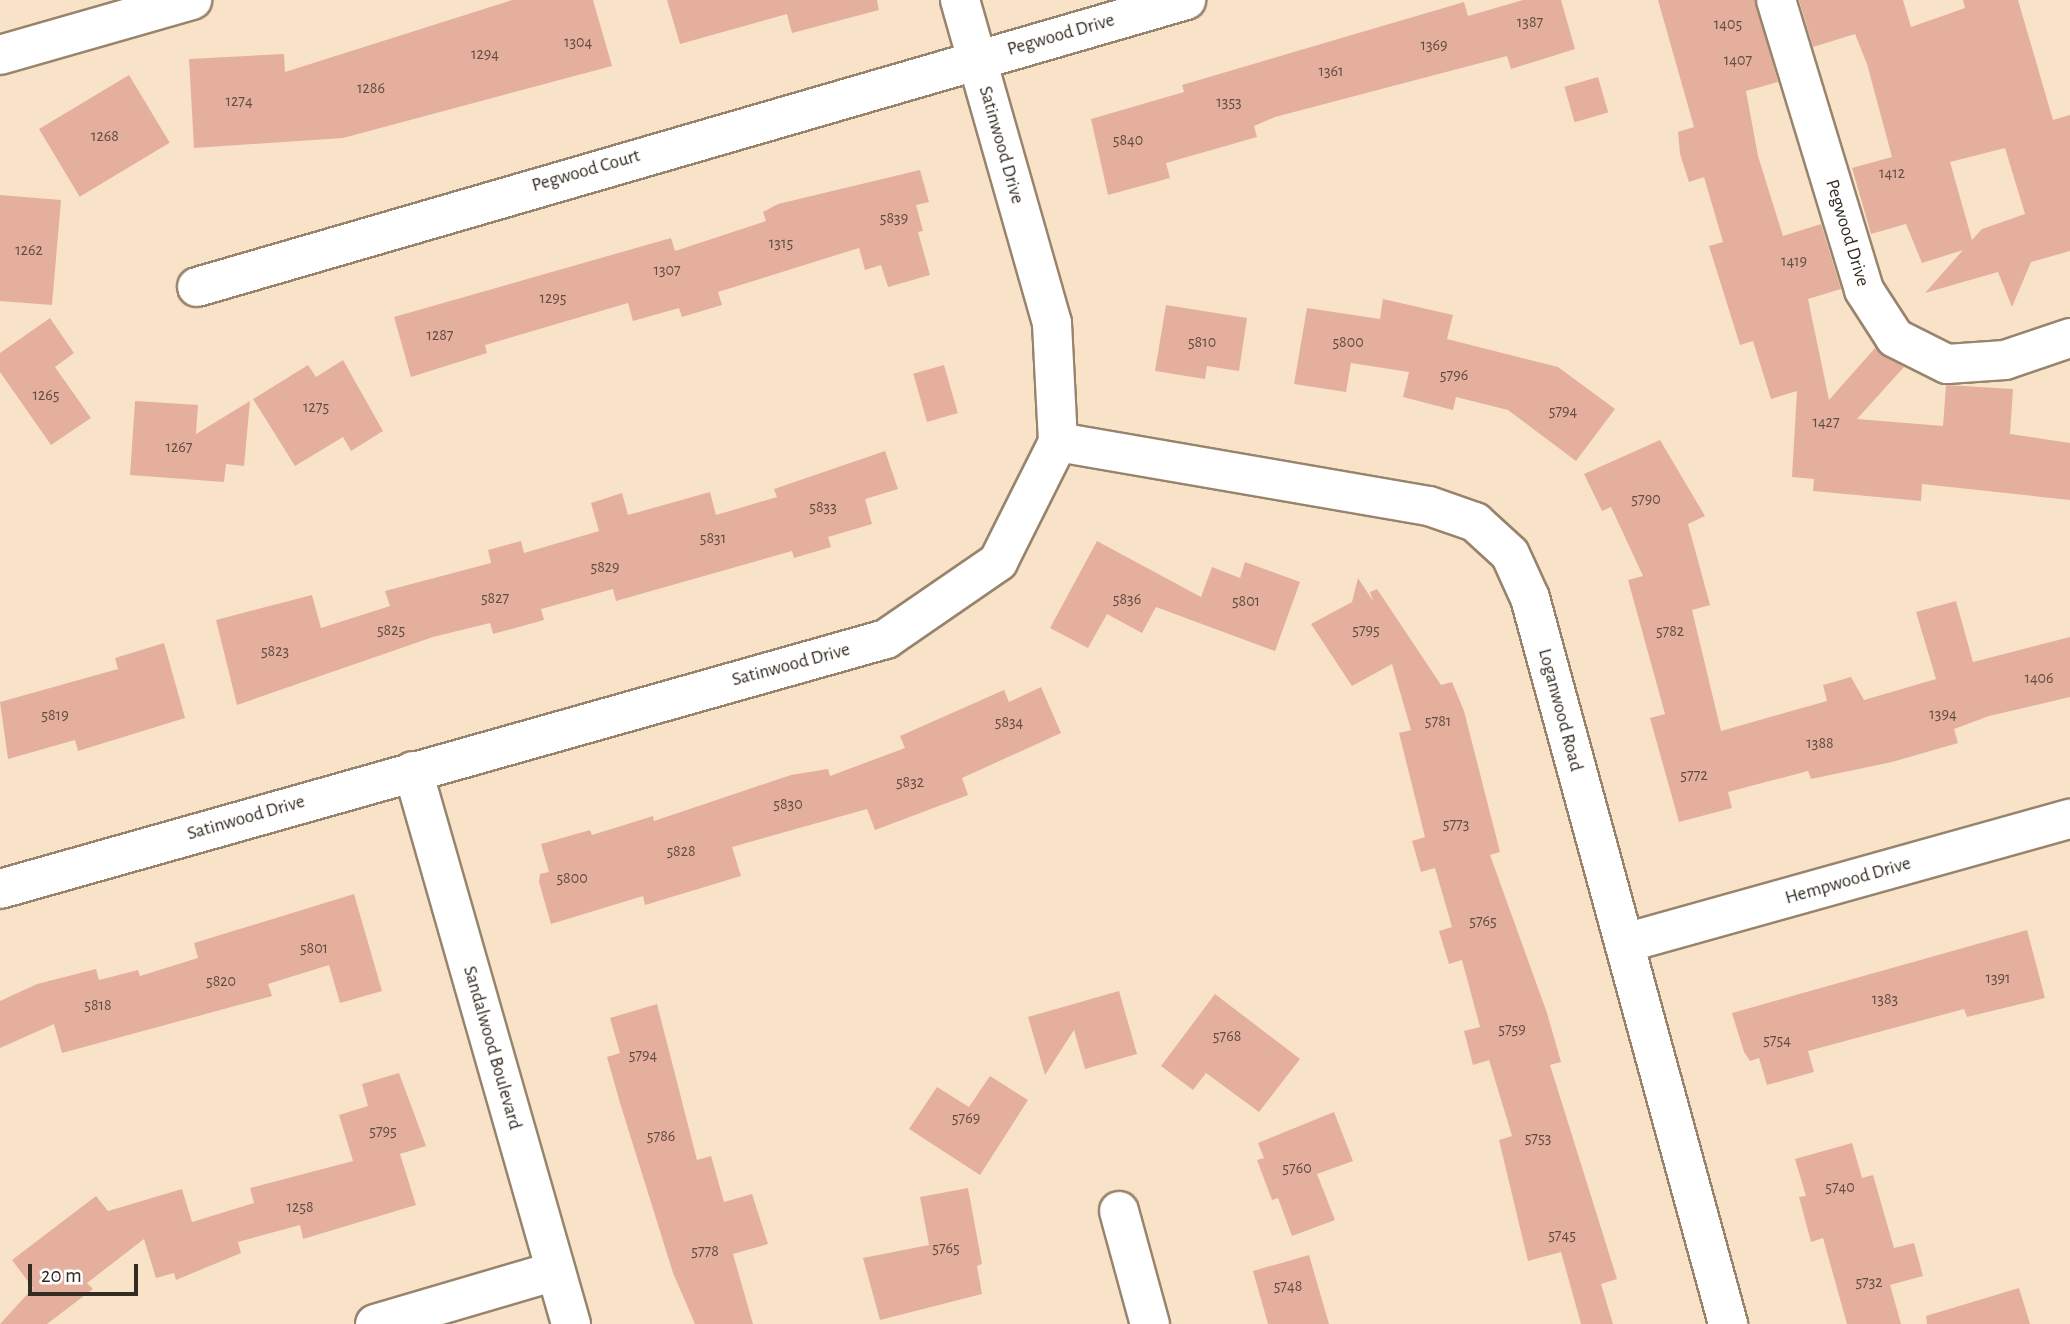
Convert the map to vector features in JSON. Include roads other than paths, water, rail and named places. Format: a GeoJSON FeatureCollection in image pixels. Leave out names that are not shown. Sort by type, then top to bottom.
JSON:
{"type":"FeatureCollection","features":[{"type":"Feature","properties":{"kind":"street"},"geometry":{"type":"LineString","coordinates":[[0,55],[192,0]]}},
{"type":"Feature","properties":{"kind":"street","name":"Satinwood Drive"},"geometry":{"type":"LineString","coordinates":[[0,889],[886,639],[998,562],[1058,442],[1052,323],[960,0]]}},
{"type":"Feature","properties":{"kind":"street","name":"Pegwood Drive"},"geometry":{"type":"LineString","coordinates":[[977,59],[1186,0]]}},
{"type":"Feature","properties":{"kind":"street","name":"Pegwood Drive"},"geometry":{"type":"LineString","coordinates":[[1776,0],[1864,290],[1895,338],[1947,363],[2005,360],[2063,341]]}},
{"type":"Feature","properties":{"kind":"street","name":"Pegwood Court"},"geometry":{"type":"LineString","coordinates":[[197,287],[977,59]]}},
{"type":"Feature","properties":{"kind":"street","name":"Loganwood Road"},"geometry":{"type":"LineString","coordinates":[[1058,442],[1429,506],[1475,522],[1510,554],[1530,598],[1728,1324]]}},
{"type":"Feature","properties":{"kind":"street","name":"Sandalwood Boulevard"},"geometry":{"type":"LineString","coordinates":[[413,772],[570,1324]]}},
{"type":"Feature","properties":{"kind":"street","name":"Hempwood Drive"},"geometry":{"type":"LineString","coordinates":[[1625,943],[2070,819]]}},
{"type":"Feature","properties":{"kind":"street"},"geometry":{"type":"LineString","coordinates":[[1119,1211],[1150,1324]]}},
{"type":"Feature","properties":{"kind":"street"},"geometry":{"type":"LineString","coordinates":[[375,1324],[555,1271]]}}]}
